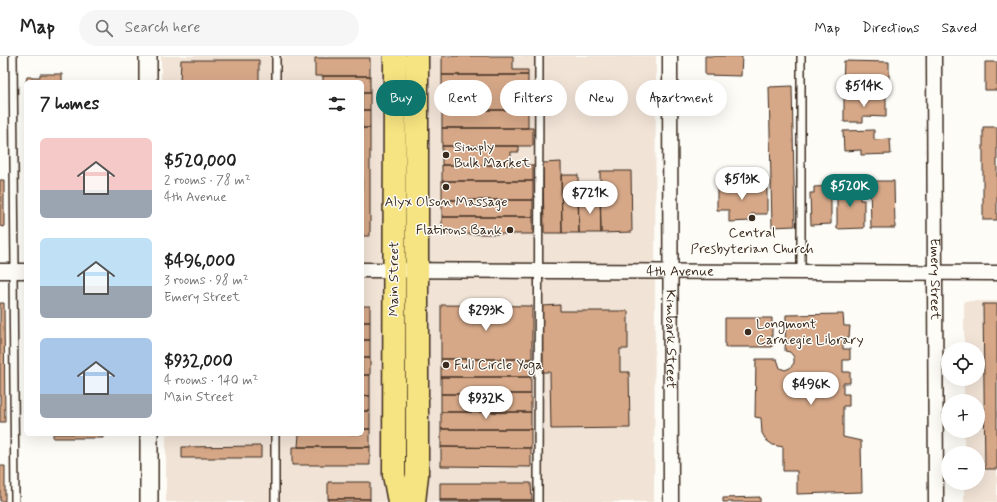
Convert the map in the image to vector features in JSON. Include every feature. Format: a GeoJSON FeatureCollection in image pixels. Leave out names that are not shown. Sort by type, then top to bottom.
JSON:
{"type":"FeatureCollection","features":[{"type":"Feature","properties":{"kind":"highway","name":"Main Street"},"geometry":{"type":"LineString","coordinates":[[395,56],[394,475],[399,502]]}},
{"type":"Feature","properties":{"kind":"highway","name":"Main Street"},"geometry":{"type":"LineString","coordinates":[[414,502],[417,475],[417,56]]}},
{"type":"Feature","properties":{"kind":"street"},"geometry":{"type":"LineString","coordinates":[[148,56],[148,80]]}},
{"type":"Feature","properties":{"kind":"street","name":"Kimbark Street"},"geometry":{"type":"LineString","coordinates":[[670,56],[671,502]]}},
{"type":"Feature","properties":{"kind":"street","name":"Emery Street"},"geometry":{"type":"LineString","coordinates":[[934,56],[936,502]]}},
{"type":"Feature","properties":{"kind":"street","name":"4th Avenue"},"geometry":{"type":"LineString","coordinates":[[364,270],[997,272]]}},
{"type":"Feature","properties":{"kind":"street"},"geometry":{"type":"LineString","coordinates":[[149,436],[149,502]]}},
{"type":"Feature","properties":{"kind":"lane"},"geometry":{"type":"LineString","coordinates":[[14,56],[13,271],[15,502]]}},
{"type":"Feature","properties":{"kind":"lane"},"geometry":{"type":"LineString","coordinates":[[276,56],[276,80]]}},
{"type":"Feature","properties":{"kind":"lane"},"geometry":{"type":"LineString","coordinates":[[538,56],[538,502]]}},
{"type":"Feature","properties":{"kind":"lane"},"geometry":{"type":"LineString","coordinates":[[801,56],[801,271]]}},
{"type":"Feature","properties":{"kind":"lane"},"geometry":{"type":"LineString","coordinates":[[275,436],[275,502]]}},
{"type":"Feature","properties":{"kind":"shaded area"},"geometry":{"type":"Polygon","coordinates":[[[161,56],[656,56],[656,80],[636,80],[636,116],[656,116],[654,502],[166,502],[166,436],[364,436],[364,80],[161,80],[161,56]]]}},
{"type":"Feature","properties":{"kind":"shaded area"},"geometry":{"type":"Polygon","coordinates":[[[964,301],[997,301],[997,502],[964,502],[964,490],[985,490],[985,446],[964,446],[964,438],[985,438],[985,394],[964,394],[964,386],[985,386],[985,342],[964,342],[964,301]]]}},
{"type":"Feature","properties":{"kind":"building"},"geometry":{"type":"Polygon","coordinates":[[[442,56],[513,56],[513,70],[528,70],[528,75],[442,75],[442,56]]]}},
{"type":"Feature","properties":{"kind":"building"},"geometry":{"type":"Polygon","coordinates":[[[705,56],[742,56],[741,76],[705,75],[705,56]]]}},
{"type":"Feature","properties":{"kind":"building"},"geometry":{"type":"Polygon","coordinates":[[[315,58],[370,58],[370,76],[315,76],[315,58]]]}},
{"type":"Feature","properties":{"kind":"building"},"geometry":{"type":"Polygon","coordinates":[[[181,60],[259,60],[259,80],[180,80],[181,60]]]}},
{"type":"Feature","properties":{"kind":"building"},"geometry":{"type":"Polygon","coordinates":[[[844,61],[889,62],[889,86],[843,85],[844,61]]]}},
{"type":"Feature","properties":{"kind":"building"},"geometry":{"type":"Polygon","coordinates":[[[985,62],[997,62],[997,90],[985,90],[985,62]]]}},
{"type":"Feature","properties":{"kind":"building"},"geometry":{"type":"Polygon","coordinates":[[[40,74],[62,74],[62,80],[26,80],[27,77],[40,77],[40,74]]]}},
{"type":"Feature","properties":{"kind":"building"},"geometry":{"type":"Polygon","coordinates":[[[442,75],[528,75],[528,80],[500,80],[500,110],[492,110],[492,80],[442,80],[442,75]]]}},
{"type":"Feature","properties":{"kind":"building"},"geometry":{"type":"Polygon","coordinates":[[[323,76],[370,76],[370,93],[364,93],[364,80],[323,80],[323,76]]]}},
{"type":"Feature","properties":{"kind":"building"},"geometry":{"type":"Polygon","coordinates":[[[792,86],[795,226],[772,227],[769,87],[792,86]]]}},
{"type":"Feature","properties":{"kind":"building"},"geometry":{"type":"Polygon","coordinates":[[[364,93],[370,93],[370,110],[364,110],[364,93]]]}},
{"type":"Feature","properties":{"kind":"building"},"geometry":{"type":"Polygon","coordinates":[[[844,96],[886,97],[886,117],[863,116],[863,122],[844,122],[844,96]]]}},
{"type":"Feature","properties":{"kind":"building"},"geometry":{"type":"Polygon","coordinates":[[[364,110],[370,110],[370,128],[364,128],[364,110]]]}},
{"type":"Feature","properties":{"kind":"building"},"geometry":{"type":"Polygon","coordinates":[[[492,110],[500,110],[500,116],[528,116],[528,128],[442,128],[442,116],[492,116],[492,110]]]}},
{"type":"Feature","properties":{"kind":"building"},"geometry":{"type":"Polygon","coordinates":[[[983,127],[997,127],[997,220],[983,220],[983,127]]]}},
{"type":"Feature","properties":{"kind":"building"},"geometry":{"type":"Polygon","coordinates":[[[364,128],[370,128],[370,236],[364,236],[364,128]]]}},
{"type":"Feature","properties":{"kind":"building"},"geometry":{"type":"Polygon","coordinates":[[[442,128],[533,128],[533,146],[442,146],[442,128]]]}},
{"type":"Feature","properties":{"kind":"building"},"geometry":{"type":"Polygon","coordinates":[[[874,130],[874,140],[890,139],[891,154],[861,155],[861,150],[844,151],[843,131],[874,130]]]}},
{"type":"Feature","properties":{"kind":"building"},"geometry":{"type":"Polygon","coordinates":[[[442,146],[519,146],[519,152],[511,152],[511,165],[442,165],[442,146]]]}},
{"type":"Feature","properties":{"kind":"building"},"geometry":{"type":"Polygon","coordinates":[[[561,162],[562,233],[544,233],[543,163],[561,162]]]}},
{"type":"Feature","properties":{"kind":"building"},"geometry":{"type":"Polygon","coordinates":[[[442,165],[533,165],[533,181],[442,181],[442,165]]]}},
{"type":"Feature","properties":{"kind":"building"},"geometry":{"type":"Polygon","coordinates":[[[600,171],[631,171],[632,232],[601,233],[600,171]]]}},
{"type":"Feature","properties":{"kind":"building"},"geometry":{"type":"Polygon","coordinates":[[[561,175],[578,175],[579,233],[562,233],[561,175]]]}},
{"type":"Feature","properties":{"kind":"building"},"geometry":{"type":"Polygon","coordinates":[[[0,180],[4,180],[4,227],[0,226],[0,180]]]}},
{"type":"Feature","properties":{"kind":"building"},"geometry":{"type":"Polygon","coordinates":[[[738,180],[755,180],[755,190],[767,189],[767,214],[751,214],[751,221],[729,222],[729,210],[717,210],[717,186],[738,186],[738,180]]]}},
{"type":"Feature","properties":{"kind":"building"},"geometry":{"type":"Polygon","coordinates":[[[442,181],[533,181],[533,200],[442,200],[442,181]]]}},
{"type":"Feature","properties":{"kind":"building"},"geometry":{"type":"Polygon","coordinates":[[[870,181],[894,181],[895,228],[871,228],[870,181]]]}},
{"type":"Feature","properties":{"kind":"building"},"geometry":{"type":"Polygon","coordinates":[[[831,186],[831,224],[811,225],[810,193],[814,193],[814,187],[831,186]]]}},
{"type":"Feature","properties":{"kind":"building"},"geometry":{"type":"Polygon","coordinates":[[[843,186],[860,186],[860,200],[864,200],[864,228],[837,229],[837,190],[843,190],[843,186]]]}},
{"type":"Feature","properties":{"kind":"building"},"geometry":{"type":"Polygon","coordinates":[[[578,197],[600,197],[601,233],[579,233],[578,197]]]}},
{"type":"Feature","properties":{"kind":"building"},"geometry":{"type":"Polygon","coordinates":[[[442,200],[533,200],[533,217],[442,217],[442,200]]]}},
{"type":"Feature","properties":{"kind":"building"},"geometry":{"type":"Polygon","coordinates":[[[442,217],[533,217],[533,234],[442,234],[442,217]]]}},
{"type":"Feature","properties":{"kind":"building"},"geometry":{"type":"Polygon","coordinates":[[[0,303],[4,303],[5,422],[0,422],[0,303]]]}},
{"type":"Feature","properties":{"kind":"building"},"geometry":{"type":"Polygon","coordinates":[[[983,304],[997,304],[997,469],[985,469],[985,342],[983,342],[983,304]]]}},
{"type":"Feature","properties":{"kind":"building"},"geometry":{"type":"Polygon","coordinates":[[[441,305],[532,306],[532,359],[441,359],[441,305]]]}},
{"type":"Feature","properties":{"kind":"building"},"geometry":{"type":"Polygon","coordinates":[[[560,305],[560,311],[628,311],[628,349],[620,349],[620,372],[629,372],[630,428],[551,429],[550,372],[543,372],[542,306],[560,305]]]}},
{"type":"Feature","properties":{"kind":"building"},"geometry":{"type":"Polygon","coordinates":[[[364,306],[370,306],[370,322],[364,322],[364,306]]]}},
{"type":"Feature","properties":{"kind":"building"},"geometry":{"type":"Polygon","coordinates":[[[843,314],[844,326],[850,326],[849,337],[843,338],[843,349],[850,349],[850,360],[843,360],[843,372],[850,372],[850,383],[843,383],[843,394],[849,394],[849,406],[843,406],[843,437],[861,441],[862,492],[797,494],[797,471],[783,471],[783,447],[773,445],[766,440],[762,433],[761,418],[755,417],[756,359],[777,359],[780,368],[785,370],[790,368],[794,363],[794,357],[790,352],[785,351],[786,315],[843,314]]]}},
{"type":"Feature","properties":{"kind":"building","name":"Longmont Carnegie Library"},"geometry":{"type":"Polygon","coordinates":[[[725,318],[772,318],[772,347],[725,347],[725,318]]]}},
{"type":"Feature","properties":{"kind":"building"},"geometry":{"type":"Polygon","coordinates":[[[364,322],[370,322],[370,340],[364,340],[364,322]]]}},
{"type":"Feature","properties":{"kind":"building"},"geometry":{"type":"Polygon","coordinates":[[[364,340],[370,340],[370,358],[364,358],[364,340]]]}},
{"type":"Feature","properties":{"kind":"building"},"geometry":{"type":"Polygon","coordinates":[[[364,358],[370,358],[370,375],[364,375],[364,358]]]}},
{"type":"Feature","properties":{"kind":"building"},"geometry":{"type":"Polygon","coordinates":[[[441,359],[532,359],[531,377],[441,377],[441,359]]]}},
{"type":"Feature","properties":{"kind":"building"},"geometry":{"type":"Polygon","coordinates":[[[364,375],[370,375],[370,396],[364,395],[364,375]]]}},
{"type":"Feature","properties":{"kind":"building"},"geometry":{"type":"Polygon","coordinates":[[[441,377],[531,377],[531,394],[441,394],[441,377]]]}},
{"type":"Feature","properties":{"kind":"building"},"geometry":{"type":"Polygon","coordinates":[[[441,394],[531,394],[531,412],[441,412],[441,394]]]}},
{"type":"Feature","properties":{"kind":"building"},"geometry":{"type":"Polygon","coordinates":[[[364,395],[370,396],[370,411],[364,411],[364,395]]]}},
{"type":"Feature","properties":{"kind":"building"},"geometry":{"type":"Polygon","coordinates":[[[364,411],[370,411],[370,429],[364,429],[364,411]]]}},
{"type":"Feature","properties":{"kind":"building"},"geometry":{"type":"Polygon","coordinates":[[[441,412],[531,412],[531,429],[441,429],[441,412]]]}},
{"type":"Feature","properties":{"kind":"building"},"geometry":{"type":"Polygon","coordinates":[[[364,429],[370,429],[370,447],[298,447],[299,436],[364,436],[364,429]]]}},
{"type":"Feature","properties":{"kind":"building"},"geometry":{"type":"Polygon","coordinates":[[[441,429],[531,429],[531,448],[441,447],[441,429]]]}},
{"type":"Feature","properties":{"kind":"building"},"geometry":{"type":"Polygon","coordinates":[[[53,436],[103,436],[103,438],[53,438],[53,436]]]}},
{"type":"Feature","properties":{"kind":"building"},"geometry":{"type":"Polygon","coordinates":[[[261,446],[261,458],[182,458],[182,447],[261,446]]]}},
{"type":"Feature","properties":{"kind":"building"},"geometry":{"type":"Polygon","coordinates":[[[292,447],[370,447],[370,465],[292,465],[292,447]]]}},
{"type":"Feature","properties":{"kind":"building"},"geometry":{"type":"Polygon","coordinates":[[[441,447],[531,448],[531,467],[441,466],[441,447]]]}},
{"type":"Feature","properties":{"kind":"building"},"geometry":{"type":"Polygon","coordinates":[[[0,466],[5,466],[5,501],[0,501],[0,466]]]}},
{"type":"Feature","properties":{"kind":"building"},"geometry":{"type":"Polygon","coordinates":[[[328,482],[370,482],[370,499],[328,499],[328,482]]]}},
{"type":"Feature","properties":{"kind":"building"},"geometry":{"type":"Polygon","coordinates":[[[440,483],[531,483],[532,500],[440,500],[440,483]]]}},
{"type":"Feature","properties":{"kind":"building"},"geometry":{"type":"Polygon","coordinates":[[[760,497],[760,502],[723,502],[723,498],[760,497]]]}},
{"type":"Feature","properties":{"kind":"building"},"geometry":{"type":"Polygon","coordinates":[[[328,499],[370,499],[370,502],[328,502],[328,499]]]}},
{"type":"Feature","properties":{"kind":"building"},"geometry":{"type":"Polygon","coordinates":[[[440,500],[532,500],[532,502],[440,502],[440,500]]]}},
{"type":"Feature","properties":{"kind":"place","name":"Simply Bulk Market"},"geometry":{"type":"Point","coordinates":[446,155]}},
{"type":"Feature","properties":{"kind":"place","name":"Alyx Olson Massage"},"geometry":{"type":"Point","coordinates":[446,187]}},
{"type":"Feature","properties":{"kind":"place","name":"Central Presbyterian Church"},"geometry":{"type":"Point","coordinates":[752,218]}},
{"type":"Feature","properties":{"kind":"place","name":"Flatirons Bank"},"geometry":{"type":"Point","coordinates":[510,230]}},
{"type":"Feature","properties":{"kind":"place","name":"Longmont Carnegie Library"},"geometry":{"type":"Point","coordinates":[748,332]}},
{"type":"Feature","properties":{"kind":"place","name":"Full Circle Yoga"},"geometry":{"type":"Point","coordinates":[446,365]}}]}
